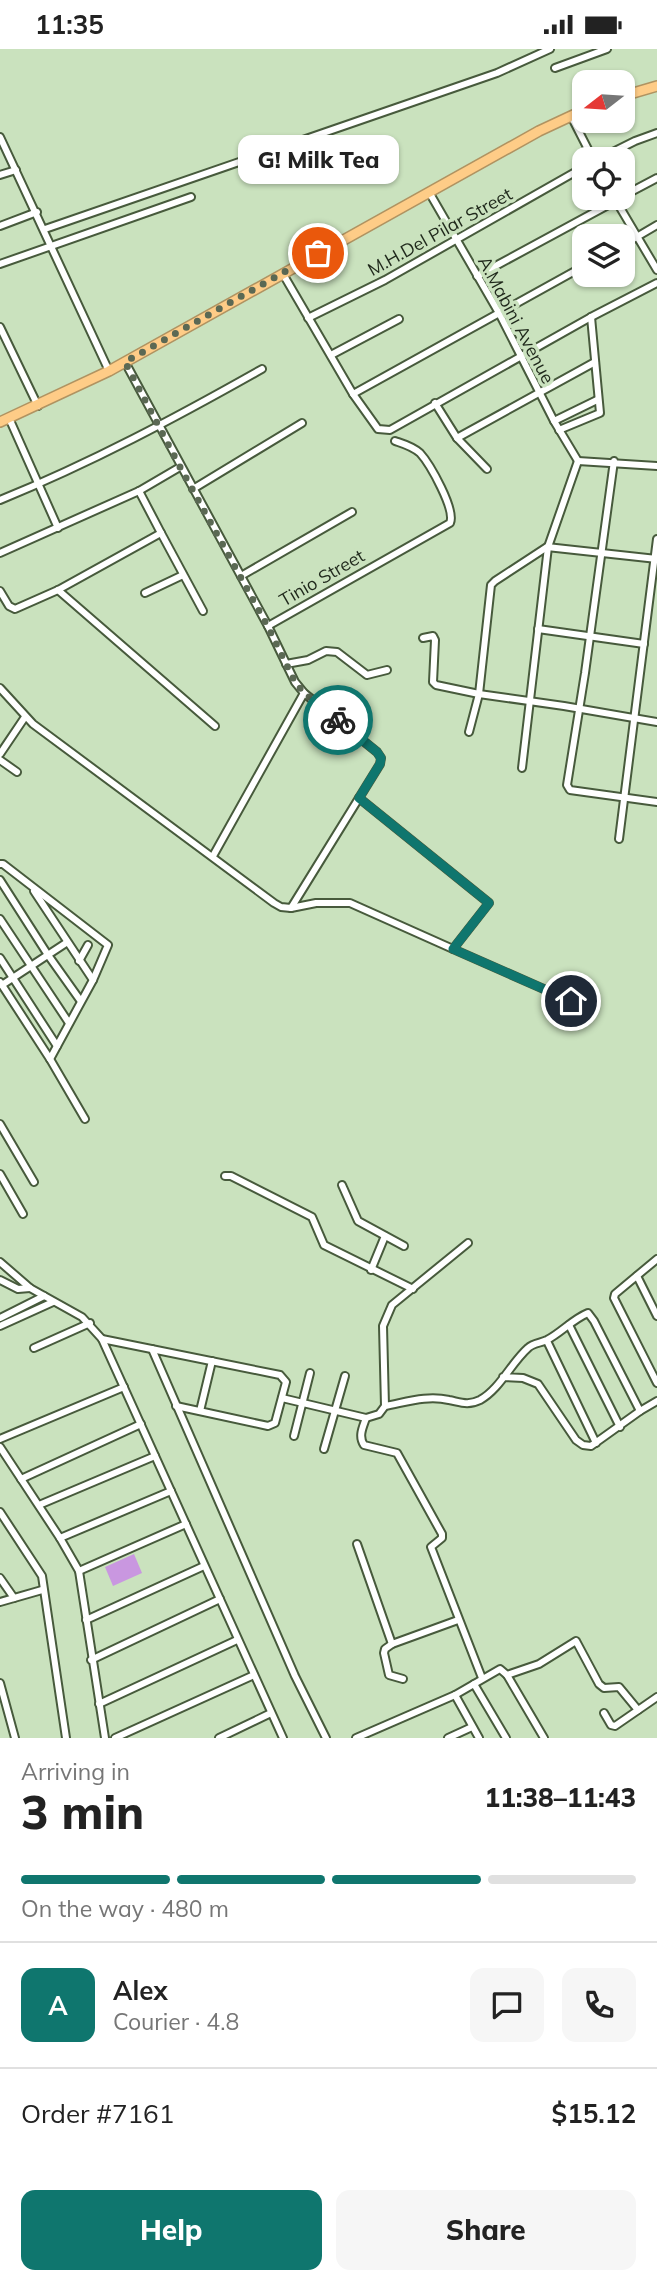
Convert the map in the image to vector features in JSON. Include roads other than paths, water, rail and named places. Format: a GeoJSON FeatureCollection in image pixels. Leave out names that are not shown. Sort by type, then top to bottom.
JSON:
{"type":"FeatureCollection","features":[{"type":"Feature","properties":{"kind":"highway"},"geometry":{"type":"LineString","coordinates":[[635,92],[657,86]]}},
{"type":"Feature","properties":{"kind":"highway"},"geometry":{"type":"LineString","coordinates":[[5,420],[109,371],[539,131],[571,116]]}},
{"type":"Feature","properties":{"kind":"street"},"geometry":{"type":"LineString","coordinates":[[45,229],[497,73],[550,49]]}},
{"type":"Feature","properties":{"kind":"street"},"geometry":{"type":"LineString","coordinates":[[555,68],[607,49]]}},
{"type":"Feature","properties":{"kind":"street"},"geometry":{"type":"LineString","coordinates":[[571,116],[587,147]]}},
{"type":"Feature","properties":{"kind":"street"},"geometry":{"type":"LineString","coordinates":[[623,147],[657,133]]}},
{"type":"Feature","properties":{"kind":"street"},"geometry":{"type":"LineString","coordinates":[[0,137],[109,371]]}},
{"type":"Feature","properties":{"kind":"street"},"geometry":{"type":"LineString","coordinates":[[0,175],[16,170]]}},
{"type":"Feature","properties":{"kind":"street","name":"M.H.Del Pilar Street"},"geometry":{"type":"LineString","coordinates":[[308,318],[385,280],[572,174]]}},
{"type":"Feature","properties":{"kind":"street"},"geometry":{"type":"LineString","coordinates":[[635,190],[657,178]]}},
{"type":"Feature","properties":{"kind":"street","name":"A.Mabini Avenue"},"geometry":{"type":"LineString","coordinates":[[429,192],[499,313],[554,421],[578,461]]}},
{"type":"Feature","properties":{"kind":"street"},"geometry":{"type":"LineString","coordinates":[[0,264],[191,197]]}},
{"type":"Feature","properties":{"kind":"street"},"geometry":{"type":"LineString","coordinates":[[477,276],[597,210]]}},
{"type":"Feature","properties":{"kind":"street"},"geometry":{"type":"LineString","coordinates":[[625,210],[657,270]]}},
{"type":"Feature","properties":{"kind":"street"},"geometry":{"type":"LineString","coordinates":[[0,226],[37,212]]}},
{"type":"Feature","properties":{"kind":"street"},"geometry":{"type":"LineString","coordinates":[[637,237],[657,225]]}},
{"type":"Feature","properties":{"kind":"street"},"geometry":{"type":"LineString","coordinates":[[646,249],[657,249]]}},
{"type":"Feature","properties":{"kind":"street"},"geometry":{"type":"LineString","coordinates":[[353,394],[572,273]]}},
{"type":"Feature","properties":{"kind":"street"},"geometry":{"type":"LineString","coordinates":[[283,274],[353,394],[378,429],[390,430],[657,283]]}},
{"type":"Feature","properties":{"kind":"street"},"geometry":{"type":"LineString","coordinates":[[559,430],[598,415],[600,411],[591,317]]}},
{"type":"Feature","properties":{"kind":"street"},"geometry":{"type":"LineString","coordinates":[[331,355],[399,319]]}},
{"type":"Feature","properties":{"kind":"street"},"geometry":{"type":"LineString","coordinates":[[0,327],[38,406]]}},
{"type":"Feature","properties":{"kind":"street","name":"Tinio Street"},"geometry":{"type":"LineString","coordinates":[[125,362],[268,627],[450,523],[452,513],[427,461],[411,446],[395,441]]}},
{"type":"Feature","properties":{"kind":"street"},"geometry":{"type":"LineString","coordinates":[[457,438],[595,362]]}},
{"type":"Feature","properties":{"kind":"street"},"geometry":{"type":"LineString","coordinates":[[0,500],[158,427],[262,369]]}},
{"type":"Feature","properties":{"kind":"street"},"geometry":{"type":"LineString","coordinates":[[554,421],[597,400]]}},
{"type":"Feature","properties":{"kind":"street"},"geometry":{"type":"LineString","coordinates":[[435,403],[457,438],[487,469]]}},
{"type":"Feature","properties":{"kind":"street"},"geometry":{"type":"LineString","coordinates":[[5,420],[58,529]]}},
{"type":"Feature","properties":{"kind":"street"},"geometry":{"type":"LineString","coordinates":[[192,489],[302,423]]}},
{"type":"Feature","properties":{"kind":"street"},"geometry":{"type":"LineString","coordinates":[[522,768],[548,547],[578,461],[614,461],[657,466]]}},
{"type":"Feature","properties":{"kind":"street"},"geometry":{"type":"LineString","coordinates":[[614,461],[567,782],[569,789],[657,802]]}},
{"type":"Feature","properties":{"kind":"street"},"geometry":{"type":"LineString","coordinates":[[0,553],[139,491],[180,467]]}},
{"type":"Feature","properties":{"kind":"street"},"geometry":{"type":"LineString","coordinates":[[139,491],[203,611]]}},
{"type":"Feature","properties":{"kind":"street"},"geometry":{"type":"LineString","coordinates":[[241,576],[352,512]]}},
{"type":"Feature","properties":{"kind":"street"},"geometry":{"type":"LineString","coordinates":[[0,591],[9,607],[15,608],[58,590],[161,533]]}},
{"type":"Feature","properties":{"kind":"street"},"geometry":{"type":"LineString","coordinates":[[619,839],[657,539]]}},
{"type":"Feature","properties":{"kind":"street"},"geometry":{"type":"LineString","coordinates":[[469,731],[479,694],[491,585],[548,547],[655,559]]}},
{"type":"Feature","properties":{"kind":"street"},"geometry":{"type":"LineString","coordinates":[[145,593],[183,575]]}},
{"type":"Feature","properties":{"kind":"street"},"geometry":{"type":"LineString","coordinates":[[58,590],[215,726]]}},
{"type":"Feature","properties":{"kind":"street"},"geometry":{"type":"LineString","coordinates":[[268,627],[295,682],[304,693],[381,758],[380,764],[292,908]]}},
{"type":"Feature","properties":{"kind":"street"},"geometry":{"type":"LineString","coordinates":[[538,629],[644,644]]}},
{"type":"Feature","properties":{"kind":"street"},"geometry":{"type":"LineString","coordinates":[[423,638],[433,636],[435,640],[434,684],[479,694],[657,722]]}},
{"type":"Feature","properties":{"kind":"street"},"geometry":{"type":"LineString","coordinates":[[286,664],[308,660],[326,651],[337,652],[367,675],[387,670]]}},
{"type":"Feature","properties":{"kind":"street"},"geometry":{"type":"LineString","coordinates":[[0,688],[25,717],[281,907],[350,903],[571,1001]]}},
{"type":"Feature","properties":{"kind":"street"},"geometry":{"type":"LineString","coordinates":[[212,856],[304,693]]}},
{"type":"Feature","properties":{"kind":"street"},"geometry":{"type":"LineString","coordinates":[[0,754],[25,717]]}},
{"type":"Feature","properties":{"kind":"street"},"geometry":{"type":"LineString","coordinates":[[0,760],[17,772]]}},
{"type":"Feature","properties":{"kind":"street"},"geometry":{"type":"LineString","coordinates":[[359,798],[489,903],[453,949]]}},
{"type":"Feature","properties":{"kind":"street"},"geometry":{"type":"LineString","coordinates":[[0,864],[108,945],[93,980],[50,1059]]}},
{"type":"Feature","properties":{"kind":"street"},"geometry":{"type":"LineString","coordinates":[[0,880],[80,1000]]}},
{"type":"Feature","properties":{"kind":"street"},"geometry":{"type":"LineString","coordinates":[[31,887],[93,980]]}},
{"type":"Feature","properties":{"kind":"street"},"geometry":{"type":"LineString","coordinates":[[0,919],[69,1023]]}},
{"type":"Feature","properties":{"kind":"street"},"geometry":{"type":"LineString","coordinates":[[66,943],[1,983],[85,1118]]}},
{"type":"Feature","properties":{"kind":"street"},"geometry":{"type":"LineString","coordinates":[[79,961],[88,945]]}},
{"type":"Feature","properties":{"kind":"street"},"geometry":{"type":"LineString","coordinates":[[0,958],[57,1046]]}},
{"type":"Feature","properties":{"kind":"street"},"geometry":{"type":"LineString","coordinates":[[0,1124],[34,1182]]}},
{"type":"Feature","properties":{"kind":"street"},"geometry":{"type":"LineString","coordinates":[[0,1174],[23,1215]]}},
{"type":"Feature","properties":{"kind":"street"},"geometry":{"type":"LineString","coordinates":[[225,1176],[231,1176],[312,1217],[324,1245],[413,1289]]}},
{"type":"Feature","properties":{"kind":"street"},"geometry":{"type":"LineString","coordinates":[[342,1185],[358,1221],[404,1246]]}},
{"type":"Feature","properties":{"kind":"street"},"geometry":{"type":"LineString","coordinates":[[371,1270],[385,1236]]}},
{"type":"Feature","properties":{"kind":"street"},"geometry":{"type":"LineString","coordinates":[[282,1398],[366,1418],[379,1414],[385,1406],[383,1327],[392,1305],[468,1243]]}},
{"type":"Feature","properties":{"kind":"street"},"geometry":{"type":"LineString","coordinates":[[657,1259],[615,1294],[614,1298],[657,1383]]}},
{"type":"Feature","properties":{"kind":"street"},"geometry":{"type":"LineString","coordinates":[[0,1262],[30,1288],[90,1323],[102,1339],[283,1738]]}},
{"type":"Feature","properties":{"kind":"street"},"geometry":{"type":"LineString","coordinates":[[9,1271],[0,1280],[18,1289],[30,1288]]}},
{"type":"Feature","properties":{"kind":"street"},"geometry":{"type":"LineString","coordinates":[[637,1276],[657,1316]]}},
{"type":"Feature","properties":{"kind":"street"},"geometry":{"type":"LineString","coordinates":[[0,1318],[44,1296]]}},
{"type":"Feature","properties":{"kind":"street"},"geometry":{"type":"LineString","coordinates":[[0,1326],[53,1302]]}},
{"type":"Feature","properties":{"kind":"street"},"geometry":{"type":"LineString","coordinates":[[385,1406],[425,1397],[460,1404],[478,1401],[529,1346],[547,1341],[586,1313],[591,1316],[640,1411]]}},
{"type":"Feature","properties":{"kind":"street"},"geometry":{"type":"LineString","coordinates":[[34,1348],[90,1323]]}},
{"type":"Feature","properties":{"kind":"street"},"geometry":{"type":"LineString","coordinates":[[569,1325],[620,1427]]}},
{"type":"Feature","properties":{"kind":"street"},"geometry":{"type":"LineString","coordinates":[[102,1339],[280,1375],[286,1382],[275,1423],[268,1426],[176,1406]]}},
{"type":"Feature","properties":{"kind":"street"},"geometry":{"type":"LineString","coordinates":[[547,1341],[596,1443]]}},
{"type":"Feature","properties":{"kind":"street"},"geometry":{"type":"LineString","coordinates":[[152,1349],[295,1676],[326,1738]]}},
{"type":"Feature","properties":{"kind":"street"},"geometry":{"type":"LineString","coordinates":[[200,1411],[212,1361]]}},
{"type":"Feature","properties":{"kind":"street"},"geometry":{"type":"LineString","coordinates":[[294,1436],[310,1373]]}},
{"type":"Feature","properties":{"kind":"street"},"geometry":{"type":"LineString","coordinates":[[324,1448],[345,1375]]}},
{"type":"Feature","properties":{"kind":"street"},"geometry":{"type":"LineString","coordinates":[[503,1377],[523,1378],[538,1384],[576,1440],[587,1446],[596,1443],[657,1401]]}},
{"type":"Feature","properties":{"kind":"street"},"geometry":{"type":"LineString","coordinates":[[0,1439],[124,1387]]}},
{"type":"Feature","properties":{"kind":"street"},"geometry":{"type":"LineString","coordinates":[[366,1418],[361,1441],[364,1445],[397,1453],[442,1534],[442,1538],[431,1547],[482,1678]]}},
{"type":"Feature","properties":{"kind":"street"},"geometry":{"type":"LineString","coordinates":[[21,1479],[141,1424]]}},
{"type":"Feature","properties":{"kind":"street"},"geometry":{"type":"LineString","coordinates":[[0,1447],[79,1571],[105,1738]]}},
{"type":"Feature","properties":{"kind":"street"},"geometry":{"type":"LineString","coordinates":[[39,1505],[155,1456]]}},
{"type":"Feature","properties":{"kind":"street"},"geometry":{"type":"LineString","coordinates":[[60,1538],[171,1491]]}},
{"type":"Feature","properties":{"kind":"street"},"geometry":{"type":"LineString","coordinates":[[0,1512],[42,1576],[66,1738]]}},
{"type":"Feature","properties":{"kind":"street"},"geometry":{"type":"LineString","coordinates":[[79,1571],[186,1524]]}},
{"type":"Feature","properties":{"kind":"street"},"geometry":{"type":"LineString","coordinates":[[357,1544],[392,1644]]}},
{"type":"Feature","properties":{"kind":"street"},"geometry":{"type":"LineString","coordinates":[[86,1620],[204,1566]]}},
{"type":"Feature","properties":{"kind":"street"},"geometry":{"type":"LineString","coordinates":[[0,1578],[14,1598]]}},
{"type":"Feature","properties":{"kind":"street"},"geometry":{"type":"LineString","coordinates":[[0,1602],[42,1590]]}},
{"type":"Feature","properties":{"kind":"street"},"geometry":{"type":"LineString","coordinates":[[91,1660],[220,1599]]}},
{"type":"Feature","properties":{"kind":"street"},"geometry":{"type":"LineString","coordinates":[[403,1679],[390,1675],[387,1668],[384,1653],[392,1644],[458,1620]]}},
{"type":"Feature","properties":{"kind":"street"},"geometry":{"type":"LineString","coordinates":[[99,1704],[237,1640]]}},
{"type":"Feature","properties":{"kind":"street"},"geometry":{"type":"LineString","coordinates":[[507,1675],[539,1664],[576,1641],[601,1686],[619,1687],[638,1710]]}},
{"type":"Feature","properties":{"kind":"street"},"geometry":{"type":"LineString","coordinates":[[358,1737],[455,1695],[500,1669],[507,1675],[544,1738]]}},
{"type":"Feature","properties":{"kind":"street"},"geometry":{"type":"LineString","coordinates":[[115,1738],[254,1675]]}},
{"type":"Feature","properties":{"kind":"street"},"geometry":{"type":"LineString","coordinates":[[0,1683],[15,1738]]}},
{"type":"Feature","properties":{"kind":"street"},"geometry":{"type":"LineString","coordinates":[[474,1684],[506,1738]]}},
{"type":"Feature","properties":{"kind":"street"},"geometry":{"type":"LineString","coordinates":[[455,1695],[479,1738]]}},
{"type":"Feature","properties":{"kind":"street"},"geometry":{"type":"LineString","coordinates":[[604,1713],[611,1725],[615,1726],[657,1697]]}},
{"type":"Feature","properties":{"kind":"street"},"geometry":{"type":"LineString","coordinates":[[219,1738],[271,1713]]}},
{"type":"Feature","properties":{"kind":"street"},"geometry":{"type":"LineString","coordinates":[[449,1738],[472,1727]]}},
{"type":"Feature","properties":{"kind":"place","name":"G! Milk Tea"},"geometry":{"type":"Point","coordinates":[318,253]}}]}
